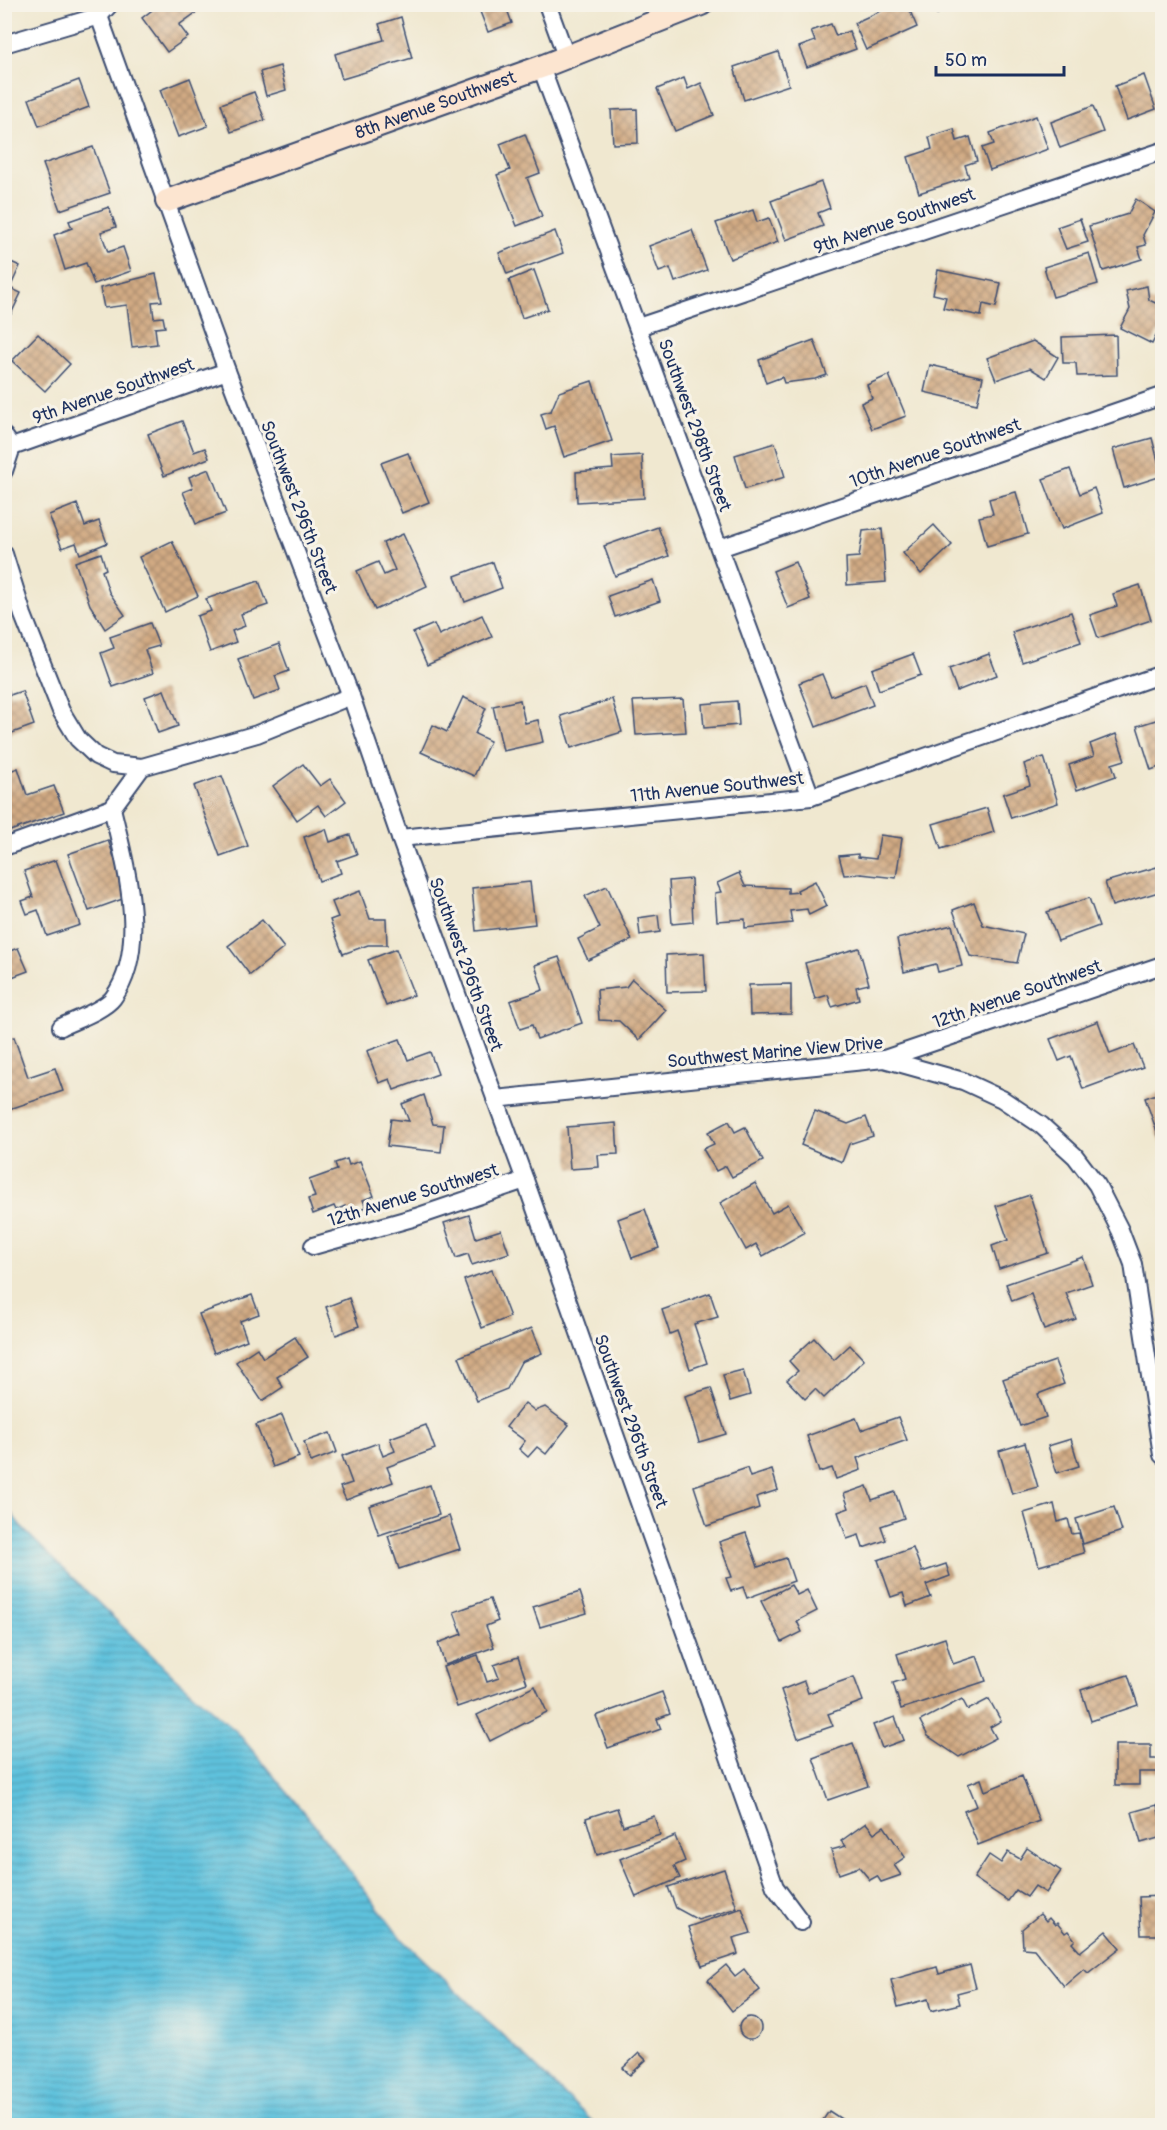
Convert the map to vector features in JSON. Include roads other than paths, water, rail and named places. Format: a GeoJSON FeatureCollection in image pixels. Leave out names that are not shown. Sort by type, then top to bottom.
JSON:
{"type":"FeatureCollection","features":[{"type":"Feature","properties":{"kind":"street"},"geometry":{"type":"LineString","coordinates":[[547,4],[566,56]]}},
{"type":"Feature","properties":{"kind":"street","name":"8th Avenue Southwest"},"geometry":{"type":"LineString","coordinates":[[167,201],[542,67],[668,10],[701,4]]}},
{"type":"Feature","properties":{"kind":"street"},"geometry":{"type":"LineString","coordinates":[[4,44],[104,10]]}},
{"type":"Feature","properties":{"kind":"street","name":"Southwest 296th Street"},"geometry":{"type":"LineString","coordinates":[[104,10],[167,201],[227,371],[351,696],[775,1887],[801,1922]]}},
{"type":"Feature","properties":{"kind":"street","name":"Southwest 298th Street"},"geometry":{"type":"LineString","coordinates":[[542,67],[812,797]]}},
{"type":"Feature","properties":{"kind":"street","name":"9th Avenue Southwest"},"geometry":{"type":"LineString","coordinates":[[638,327],[1162,151]]}},
{"type":"Feature","properties":{"kind":"street","name":"9th Avenue Southwest"},"geometry":{"type":"LineString","coordinates":[[8,441],[227,371]]}},
{"type":"Feature","properties":{"kind":"street","name":"10th Avenue Southwest"},"geometry":{"type":"LineString","coordinates":[[720,548],[1162,396]]}},
{"type":"Feature","properties":{"kind":"street"},"geometry":{"type":"LineString","coordinates":[[4,471],[8,441]]}},
{"type":"Feature","properties":{"kind":"street"},"geometry":{"type":"LineString","coordinates":[[4,554],[23,615],[61,711],[78,739],[96,756],[113,764],[142,766],[257,734],[351,696]]}},
{"type":"Feature","properties":{"kind":"street","name":"11th Avenue Southwest"},"geometry":{"type":"LineString","coordinates":[[400,838],[812,797],[1162,675]]}},
{"type":"Feature","properties":{"kind":"street"},"geometry":{"type":"LineString","coordinates":[[4,847],[112,808],[142,766]]}},
{"type":"Feature","properties":{"kind":"street"},"geometry":{"type":"LineString","coordinates":[[60,1027],[92,1012],[112,999],[127,970],[131,940],[131,892],[112,808]]}},
{"type":"Feature","properties":{"kind":"street","name":"12th Avenue Southwest"},"geometry":{"type":"LineString","coordinates":[[884,1059],[1162,965]]}},
{"type":"Feature","properties":{"kind":"street","name":"Southwest Marine View Drive"},"geometry":{"type":"LineString","coordinates":[[495,1099],[884,1059],[963,1081],[1002,1099],[1050,1132],[1075,1156],[1097,1185],[1120,1230],[1132,1264],[1162,1455]]}},
{"type":"Feature","properties":{"kind":"street","name":"12th Avenue Southwest"},"geometry":{"type":"LineString","coordinates":[[313,1246],[416,1217],[525,1180]]}},
{"type":"Feature","properties":{"kind":"water"},"geometry":{"type":"Polygon","coordinates":[[[5,1505],[23,1529],[173,1676],[237,1732],[316,1827],[400,1937],[596,2125],[5,2125],[5,1505]]]}}]}
